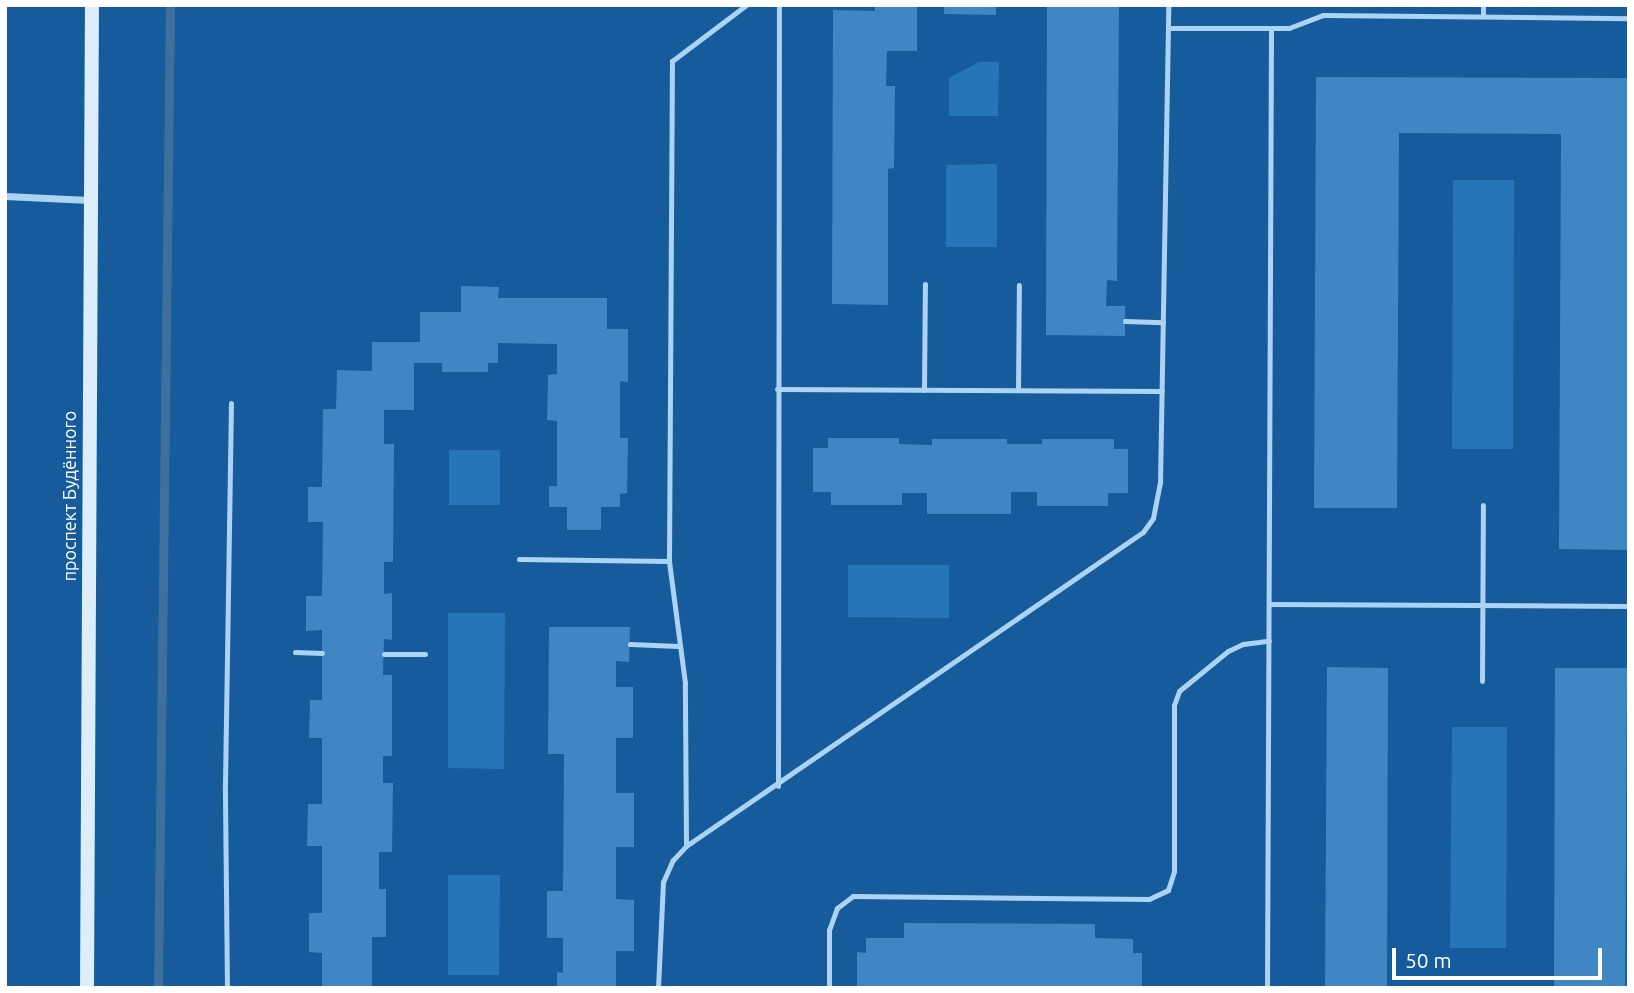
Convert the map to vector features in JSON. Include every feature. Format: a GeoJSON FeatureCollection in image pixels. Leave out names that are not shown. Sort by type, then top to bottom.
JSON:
{"type":"FeatureCollection","features":[{"type":"Feature","properties":{"kind":"street","name":"проспект Будённого"},"geometry":{"type":"LineString","coordinates":[[87,988],[92,5]]}},
{"type":"Feature","properties":{"kind":"street"},"geometry":{"type":"LineString","coordinates":[[5,197],[89,200]]}},
{"type":"Feature","properties":{"kind":"lane"},"geometry":{"type":"LineString","coordinates":[[686,846],[685,683],[678,646],[669,561],[672,61],[746,5]]}},
{"type":"Feature","properties":{"kind":"lane"},"geometry":{"type":"LineString","coordinates":[[778,786],[779,5]]}},
{"type":"Feature","properties":{"kind":"lane"},"geometry":{"type":"LineString","coordinates":[[658,988],[663,882],[673,860],[686,846],[778,786],[1143,532],[1159,503],[1168,5]]}},
{"type":"Feature","properties":{"kind":"lane"},"geometry":{"type":"LineString","coordinates":[[1483,5],[1483,16]]}},
{"type":"Feature","properties":{"kind":"lane"},"geometry":{"type":"LineString","coordinates":[[1168,28],[1271,28],[1307,24],[1323,15],[1629,18]]}},
{"type":"Feature","properties":{"kind":"lane"},"geometry":{"type":"LineString","coordinates":[[1267,988],[1271,28]]}},
{"type":"Feature","properties":{"kind":"lane"},"geometry":{"type":"LineString","coordinates":[[924,390],[925,284]]}},
{"type":"Feature","properties":{"kind":"lane"},"geometry":{"type":"LineString","coordinates":[[1018,390],[1019,285]]}},
{"type":"Feature","properties":{"kind":"lane"},"geometry":{"type":"LineString","coordinates":[[1125,321],[1163,321]]}},
{"type":"Feature","properties":{"kind":"lane"},"geometry":{"type":"LineString","coordinates":[[778,389],[1162,391]]}},
{"type":"Feature","properties":{"kind":"lane"},"geometry":{"type":"LineString","coordinates":[[227,988],[225,784],[231,403]]}},
{"type":"Feature","properties":{"kind":"lane"},"geometry":{"type":"LineString","coordinates":[[1482,681],[1483,505]]}},
{"type":"Feature","properties":{"kind":"lane"},"geometry":{"type":"LineString","coordinates":[[519,559],[669,561]]}},
{"type":"Feature","properties":{"kind":"lane"},"geometry":{"type":"LineString","coordinates":[[1269,604],[1629,606]]}},
{"type":"Feature","properties":{"kind":"lane"},"geometry":{"type":"LineString","coordinates":[[830,988],[830,930],[837,908],[853,896],[1149,899],[1168,890],[1174,871],[1174,705],[1179,691],[1228,651],[1243,644],[1269,641]]}},
{"type":"Feature","properties":{"kind":"lane"},"geometry":{"type":"LineString","coordinates":[[629,644],[678,646]]}},
{"type":"Feature","properties":{"kind":"lane"},"geometry":{"type":"LineString","coordinates":[[295,652],[322,653]]}},
{"type":"Feature","properties":{"kind":"lane"},"geometry":{"type":"LineString","coordinates":[[384,654],[425,654]]}},
{"type":"Feature","properties":{"kind":"shaded area"},"geometry":{"type":"Polygon","coordinates":[[[979,62],[999,62],[998,116],[949,116],[949,78],[979,62]]]}},
{"type":"Feature","properties":{"kind":"shaded area"},"geometry":{"type":"Polygon","coordinates":[[[997,164],[997,247],[946,247],[946,165],[997,164]]]}},
{"type":"Feature","properties":{"kind":"shaded area"},"geometry":{"type":"Polygon","coordinates":[[[1453,180],[1514,180],[1513,449],[1452,449],[1453,180]]]}},
{"type":"Feature","properties":{"kind":"shaded area"},"geometry":{"type":"Polygon","coordinates":[[[449,450],[500,450],[500,505],[449,505],[449,450]]]}},
{"type":"Feature","properties":{"kind":"shaded area"},"geometry":{"type":"Polygon","coordinates":[[[848,565],[949,565],[949,618],[848,617],[848,565]]]}},
{"type":"Feature","properties":{"kind":"shaded area"},"geometry":{"type":"Polygon","coordinates":[[[448,613],[505,613],[504,769],[448,768],[448,613]]]}},
{"type":"Feature","properties":{"kind":"shaded area"},"geometry":{"type":"Polygon","coordinates":[[[1452,727],[1507,727],[1506,948],[1450,948],[1452,727]]]}},
{"type":"Feature","properties":{"kind":"shaded area"},"geometry":{"type":"Polygon","coordinates":[[[448,875],[500,875],[499,975],[448,975],[448,875]]]}},
{"type":"Feature","properties":{"kind":"building"},"geometry":{"type":"Polygon","coordinates":[[[875,5],[917,5],[917,51],[887,51],[886,86],[895,86],[894,168],[888,169],[888,305],[832,304],[833,10],[875,11],[875,5]]]}},
{"type":"Feature","properties":{"kind":"building"},"geometry":{"type":"Polygon","coordinates":[[[944,5],[996,5],[996,15],[944,14],[944,5]]]}},
{"type":"Feature","properties":{"kind":"building"},"geometry":{"type":"Polygon","coordinates":[[[1047,5],[1119,5],[1117,281],[1107,280],[1106,306],[1125,306],[1125,336],[1046,335],[1047,5]]]}},
{"type":"Feature","properties":{"kind":"building"},"geometry":{"type":"Polygon","coordinates":[[[1316,77],[1629,78],[1629,550],[1559,549],[1561,134],[1399,133],[1397,508],[1314,508],[1316,77]]]}},
{"type":"Feature","properties":{"kind":"building"},"geometry":{"type":"Polygon","coordinates":[[[461,286],[499,287],[498,298],[607,298],[607,329],[628,329],[628,382],[620,381],[620,438],[628,438],[627,493],[620,494],[620,507],[601,507],[601,530],[567,530],[567,507],[549,507],[549,486],[557,486],[557,421],[547,420],[548,375],[557,374],[557,344],[498,343],[498,363],[488,363],[488,372],[442,372],[442,363],[414,363],[414,410],[384,410],[384,444],[394,444],[393,562],[384,562],[384,594],[392,593],[392,640],[384,639],[383,675],[392,675],[392,756],[383,756],[383,783],[393,783],[392,852],[379,852],[379,889],[386,889],[386,937],[372,937],[372,988],[322,988],[322,953],[309,952],[309,913],[322,913],[322,846],[307,846],[308,804],[322,804],[322,738],[309,738],[310,700],[322,700],[322,630],[306,631],[306,596],[322,596],[323,522],[308,522],[308,487],[322,487],[323,409],[336,409],[337,370],[372,371],[372,342],[420,342],[420,312],[461,312],[461,286]]]}},
{"type":"Feature","properties":{"kind":"building"},"geometry":{"type":"Polygon","coordinates":[[[828,438],[899,438],[899,444],[932,445],[932,439],[1007,439],[1007,444],[1042,444],[1042,439],[1114,439],[1114,449],[1128,449],[1128,493],[1108,493],[1108,506],[1037,506],[1037,492],[1011,492],[1011,514],[927,514],[927,493],[902,493],[902,505],[831,505],[831,492],[813,492],[813,448],[828,448],[828,438]]]}},
{"type":"Feature","properties":{"kind":"building"},"geometry":{"type":"Polygon","coordinates":[[[549,627],[630,627],[629,662],[616,661],[616,687],[633,687],[633,738],[616,738],[616,793],[634,793],[634,847],[616,847],[616,899],[634,900],[634,951],[616,951],[616,988],[557,988],[557,972],[563,973],[563,938],[547,938],[547,891],[563,891],[564,754],[548,754],[549,627]]]}},
{"type":"Feature","properties":{"kind":"building"},"geometry":{"type":"Polygon","coordinates":[[[1327,667],[1388,668],[1387,988],[1325,988],[1327,667]]]}},
{"type":"Feature","properties":{"kind":"building"},"geometry":{"type":"Polygon","coordinates":[[[1555,668],[1627,668],[1625,988],[1554,988],[1555,668]]]}},
{"type":"Feature","properties":{"kind":"building"},"geometry":{"type":"Polygon","coordinates":[[[904,923],[1095,924],[1095,938],[1133,939],[1133,953],[1142,953],[1142,988],[857,988],[857,952],[866,953],[866,938],[904,938],[904,923]]]}},
{"type":"Feature","properties":{"kind":"waterway"},"geometry":{"type":"LineString","coordinates":[[158,988],[170,5]]}}]}
